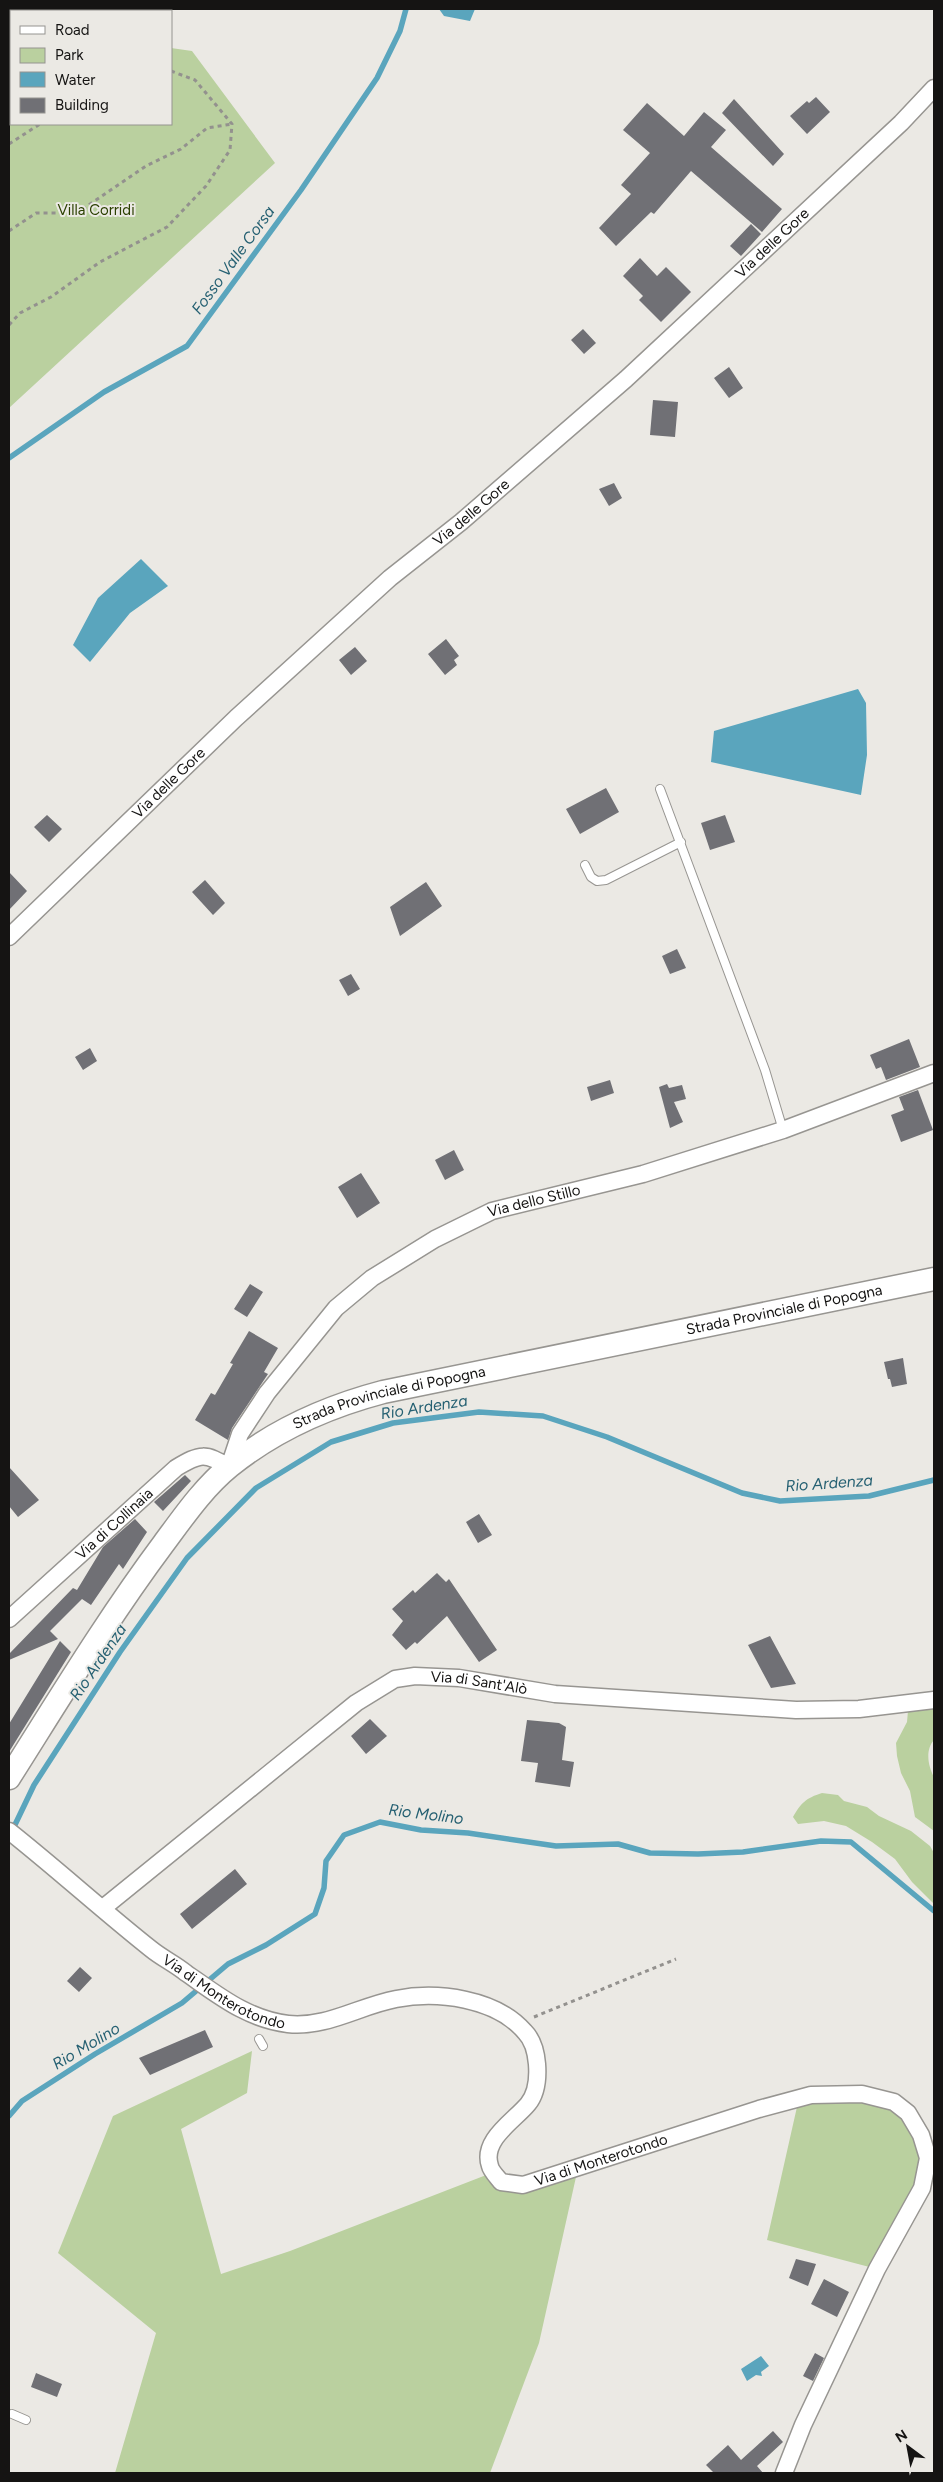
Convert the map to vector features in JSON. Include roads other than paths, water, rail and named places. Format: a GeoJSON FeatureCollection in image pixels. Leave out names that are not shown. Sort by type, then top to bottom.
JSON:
{"type":"FeatureCollection","features":[{"type":"Feature","properties":{"kind":"main road","name":"Strada Provinciale di Popogna"},"geometry":{"type":"LineString","coordinates":[[9,1778],[134,1583],[206,1488],[229,1467],[266,1440],[298,1421],[354,1400],[383,1392],[934,1279]]}},
{"type":"Feature","properties":{"kind":"street","name":"Via delle Gore"},"geometry":{"type":"LineString","coordinates":[[9,937],[236,718],[390,578],[461,522],[626,380],[872,150],[934,88]]}},
{"type":"Feature","properties":{"kind":"street","name":"Via dello Stillo"},"geometry":{"type":"LineString","coordinates":[[229,1467],[240,1434],[268,1393],[336,1308],[372,1278],[427,1244],[492,1211],[643,1174],[783,1130],[934,1073]]}},
{"type":"Feature","properties":{"kind":"street","name":"Via di Collinaia"},"geometry":{"type":"LineString","coordinates":[[9,1619],[176,1468],[192,1458],[210,1455],[229,1467]]}},
{"type":"Feature","properties":{"kind":"street","name":"Via di Sant'Alò"},"geometry":{"type":"LineString","coordinates":[[103,1908],[185,1844],[356,1703],[395,1679],[415,1676],[459,1678],[554,1694],[796,1710],[859,1709],[934,1700]]}},
{"type":"Feature","properties":{"kind":"street","name":"Via di Monterotondo"},"geometry":{"type":"LineString","coordinates":[[15,1836],[152,1949],[215,1995],[235,2007],[288,2024],[330,2020],[395,1999],[426,1996],[460,1999],[481,2005],[517,2024],[527,2033],[536,2052],[538,2072],[536,2089],[529,2103],[500,2132],[490,2148],[490,2166],[501,2182],[523,2185],[759,2109],[811,2095],[862,2094],[894,2102],[908,2113],[921,2135],[928,2158],[922,2188],[880,2262],[803,2425],[784,2473]]}},
{"type":"Feature","properties":{"kind":"lane"},"geometry":{"type":"LineString","coordinates":[[660,790],[765,1070],[783,1130]]}},
{"type":"Feature","properties":{"kind":"lane"},"geometry":{"type":"LineString","coordinates":[[585,865],[592,877],[597,881],[606,880],[681,842]]}},
{"type":"Feature","properties":{"kind":"lane"},"geometry":{"type":"LineString","coordinates":[[12,2414],[26,2420]]}},
{"type":"Feature","properties":{"kind":"water"},"geometry":{"type":"Polygon","coordinates":[[[439,9],[475,9],[470,21],[444,16],[439,9]]]}},
{"type":"Feature","properties":{"kind":"water"},"geometry":{"type":"Polygon","coordinates":[[[141,559],[168,586],[130,613],[90,662],[73,645],[98,598],[141,559]]]}},
{"type":"Feature","properties":{"kind":"water"},"geometry":{"type":"Polygon","coordinates":[[[858,689],[866,703],[867,755],[861,795],[711,762],[714,731],[858,689]]]}},
{"type":"Feature","properties":{"kind":"water"},"geometry":{"type":"Polygon","coordinates":[[[761,2356],[769,2366],[761,2372],[762,2376],[756,2375],[747,2381],[741,2369],[761,2356]]]}},
{"type":"Feature","properties":{"kind":"waterway","name":"Fosso Valle Corsa"},"geometry":{"type":"LineString","coordinates":[[9,458],[104,392],[187,346],[301,190],[377,78],[400,31],[406,9]]}},
{"type":"Feature","properties":{"kind":"waterway","name":"Rio Ardenza"},"geometry":{"type":"LineString","coordinates":[[12,1831],[34,1785],[120,1652],[187,1558],[256,1488],[331,1442],[393,1423],[479,1412],[543,1416],[607,1437],[742,1493],[780,1501],[869,1496],[934,1480]]}},
{"type":"Feature","properties":{"kind":"waterway","name":"Rio Molino"},"geometry":{"type":"LineString","coordinates":[[9,2116],[22,2101],[95,2054],[182,2003],[228,1964],[266,1945],[315,1914],[324,1888],[326,1861],[344,1835],[380,1822],[421,1830],[468,1833],[556,1846],[618,1844],[650,1853],[698,1854],[743,1852],[821,1841],[851,1842],[934,1911]]}},
{"type":"Feature","properties":{"kind":"park label","name":"Villa Corridi"},"geometry":{"type":"Point","coordinates":[96,210]}}]}
